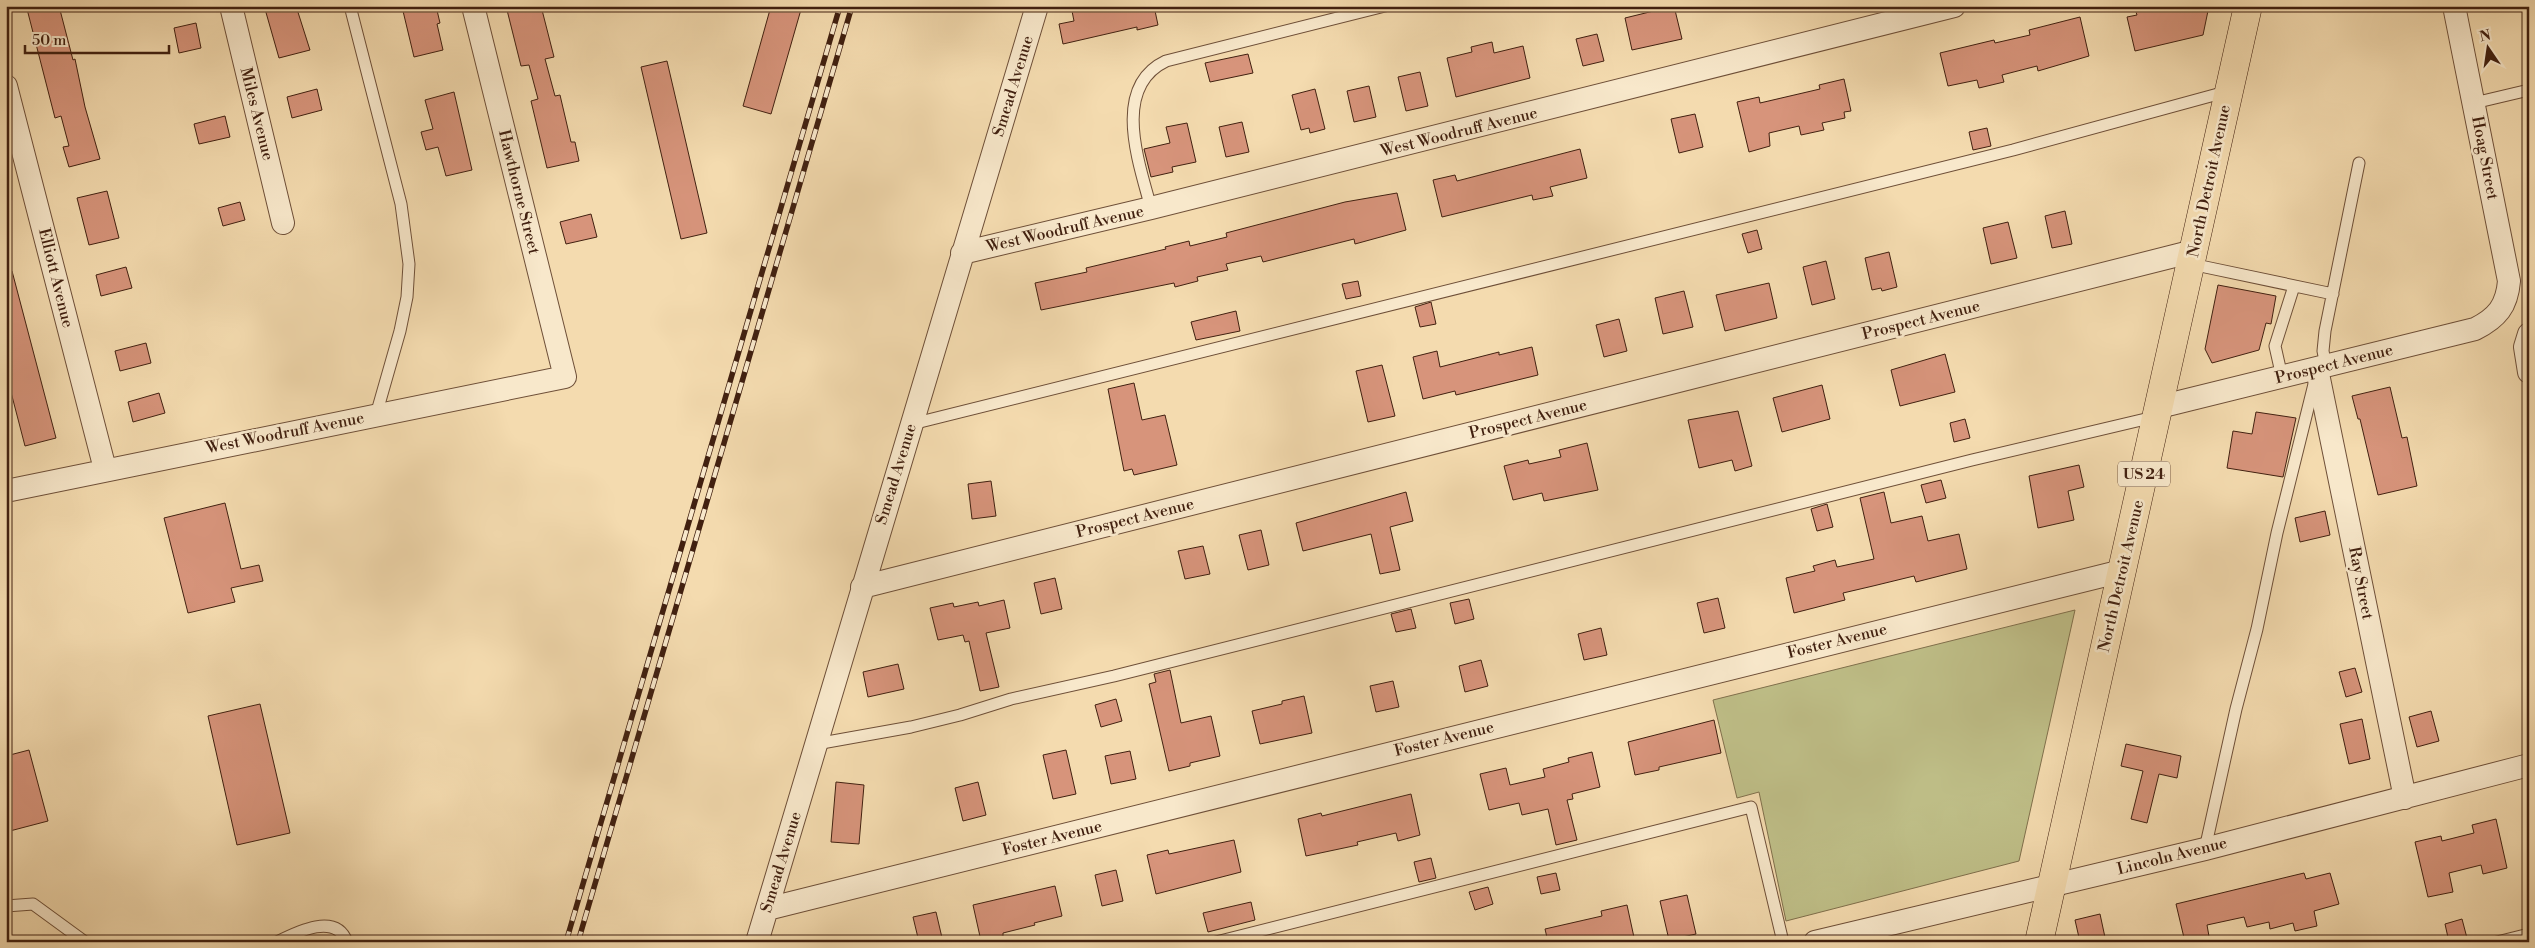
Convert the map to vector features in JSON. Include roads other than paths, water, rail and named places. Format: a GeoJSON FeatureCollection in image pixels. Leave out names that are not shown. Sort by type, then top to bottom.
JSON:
{"type":"FeatureCollection","features":[{"type":"Feature","properties":{"kind":"main road","name":"North Detroit Avenue"},"geometry":{"type":"LineString","coordinates":[[2039,942],[2248,6]]}},
{"type":"Feature","properties":{"kind":"street","name":"Miles Avenue"},"geometry":{"type":"LineString","coordinates":[[231,6],[283,223]]}},
{"type":"Feature","properties":{"kind":"street","name":"Hawthorne Street"},"geometry":{"type":"LineString","coordinates":[[473,6],[565,377]]}},
{"type":"Feature","properties":{"kind":"street","name":"Smead Avenue"},"geometry":{"type":"LineString","coordinates":[[757,942],[1037,6]]}},
{"type":"Feature","properties":{"kind":"street","name":"West Woodruff Avenue"},"geometry":{"type":"LineString","coordinates":[[962,253],[1151,208],[1954,6]]}},
{"type":"Feature","properties":{"kind":"street","name":"Hoag Street"},"geometry":{"type":"LineString","coordinates":[[2454,6],[2509,281],[2508,296],[2502,309]]}},
{"type":"Feature","properties":{"kind":"street","name":"Elliott Avenue"},"geometry":{"type":"LineString","coordinates":[[6,86],[105,469]]}},
{"type":"Feature","properties":{"kind":"street","name":"Prospect Avenue"},"geometry":{"type":"LineString","coordinates":[[862,587],[2193,258]]}},
{"type":"Feature","properties":{"kind":"street","name":"Prospect Avenue"},"geometry":{"type":"LineString","coordinates":[[2158,412],[2282,377],[2475,329],[2491,320],[2502,309]]}},
{"type":"Feature","properties":{"kind":"street"},"geometry":{"type":"LineString","coordinates":[[2529,334],[2525,347],[2529,372]]}},
{"type":"Feature","properties":{"kind":"street","name":"Ray Street"},"geometry":{"type":"LineString","coordinates":[[2322,367],[2405,798]]}},
{"type":"Feature","properties":{"kind":"street","name":"West Woodruff Avenue"},"geometry":{"type":"LineString","coordinates":[[6,491],[105,469],[565,377]]}},
{"type":"Feature","properties":{"kind":"street","name":"Foster Avenue"},"geometry":{"type":"LineString","coordinates":[[767,909],[2122,571]]}},
{"type":"Feature","properties":{"kind":"street","name":"Lincoln Avenue"},"geometry":{"type":"LineString","coordinates":[[1815,942],[1848,938],[2050,886],[2205,849],[2529,765]]}},
{"type":"Feature","properties":{"kind":"lane"},"geometry":{"type":"LineString","coordinates":[[350,6],[401,204],[409,264],[407,297],[400,332],[376,415]]}},
{"type":"Feature","properties":{"kind":"lane"},"geometry":{"type":"LineString","coordinates":[[1151,208],[1134,143],[1133,120],[1136,99],[1142,80],[1153,67],[1166,61],[1385,6]]}},
{"type":"Feature","properties":{"kind":"lane"},"geometry":{"type":"LineString","coordinates":[[2474,103],[2529,90]]}},
{"type":"Feature","properties":{"kind":"lane"},"geometry":{"type":"LineString","coordinates":[[912,424],[2013,150],[2229,91]]}},
{"type":"Feature","properties":{"kind":"lane"},"geometry":{"type":"LineString","coordinates":[[2205,849],[2236,710],[2258,629],[2277,534],[2322,367],[2324,331],[2358,163]]}},
{"type":"Feature","properties":{"kind":"lane"},"geometry":{"type":"LineString","coordinates":[[2193,258],[2294,286],[2332,294]]}},
{"type":"Feature","properties":{"kind":"lane"},"geometry":{"type":"LineString","coordinates":[[2282,377],[2275,346],[2294,286]]}},
{"type":"Feature","properties":{"kind":"lane"},"geometry":{"type":"LineString","coordinates":[[816,744],[960,715],[1011,699],[1114,676],[2158,412]]}},
{"type":"Feature","properties":{"kind":"lane"},"geometry":{"type":"LineString","coordinates":[[1216,942],[1751,807],[1783,942]]}},
{"type":"Feature","properties":{"kind":"lane"},"geometry":{"type":"LineString","coordinates":[[6,906],[33,904],[85,942]]}},
{"type":"Feature","properties":{"kind":"lane"},"geometry":{"type":"LineString","coordinates":[[277,942],[314,927],[329,926],[340,930],[348,942]]}},
{"type":"Feature","properties":{"kind":"lane"},"geometry":{"type":"LineString","coordinates":[[2497,942],[2529,934]]}},
{"type":"Feature","properties":{"kind":"railway"},"geometry":{"type":"LineString","coordinates":[[566,942],[840,6]]}},
{"type":"Feature","properties":{"kind":"railway"},"geometry":{"type":"LineString","coordinates":[[578,942],[852,6]]}}]}
